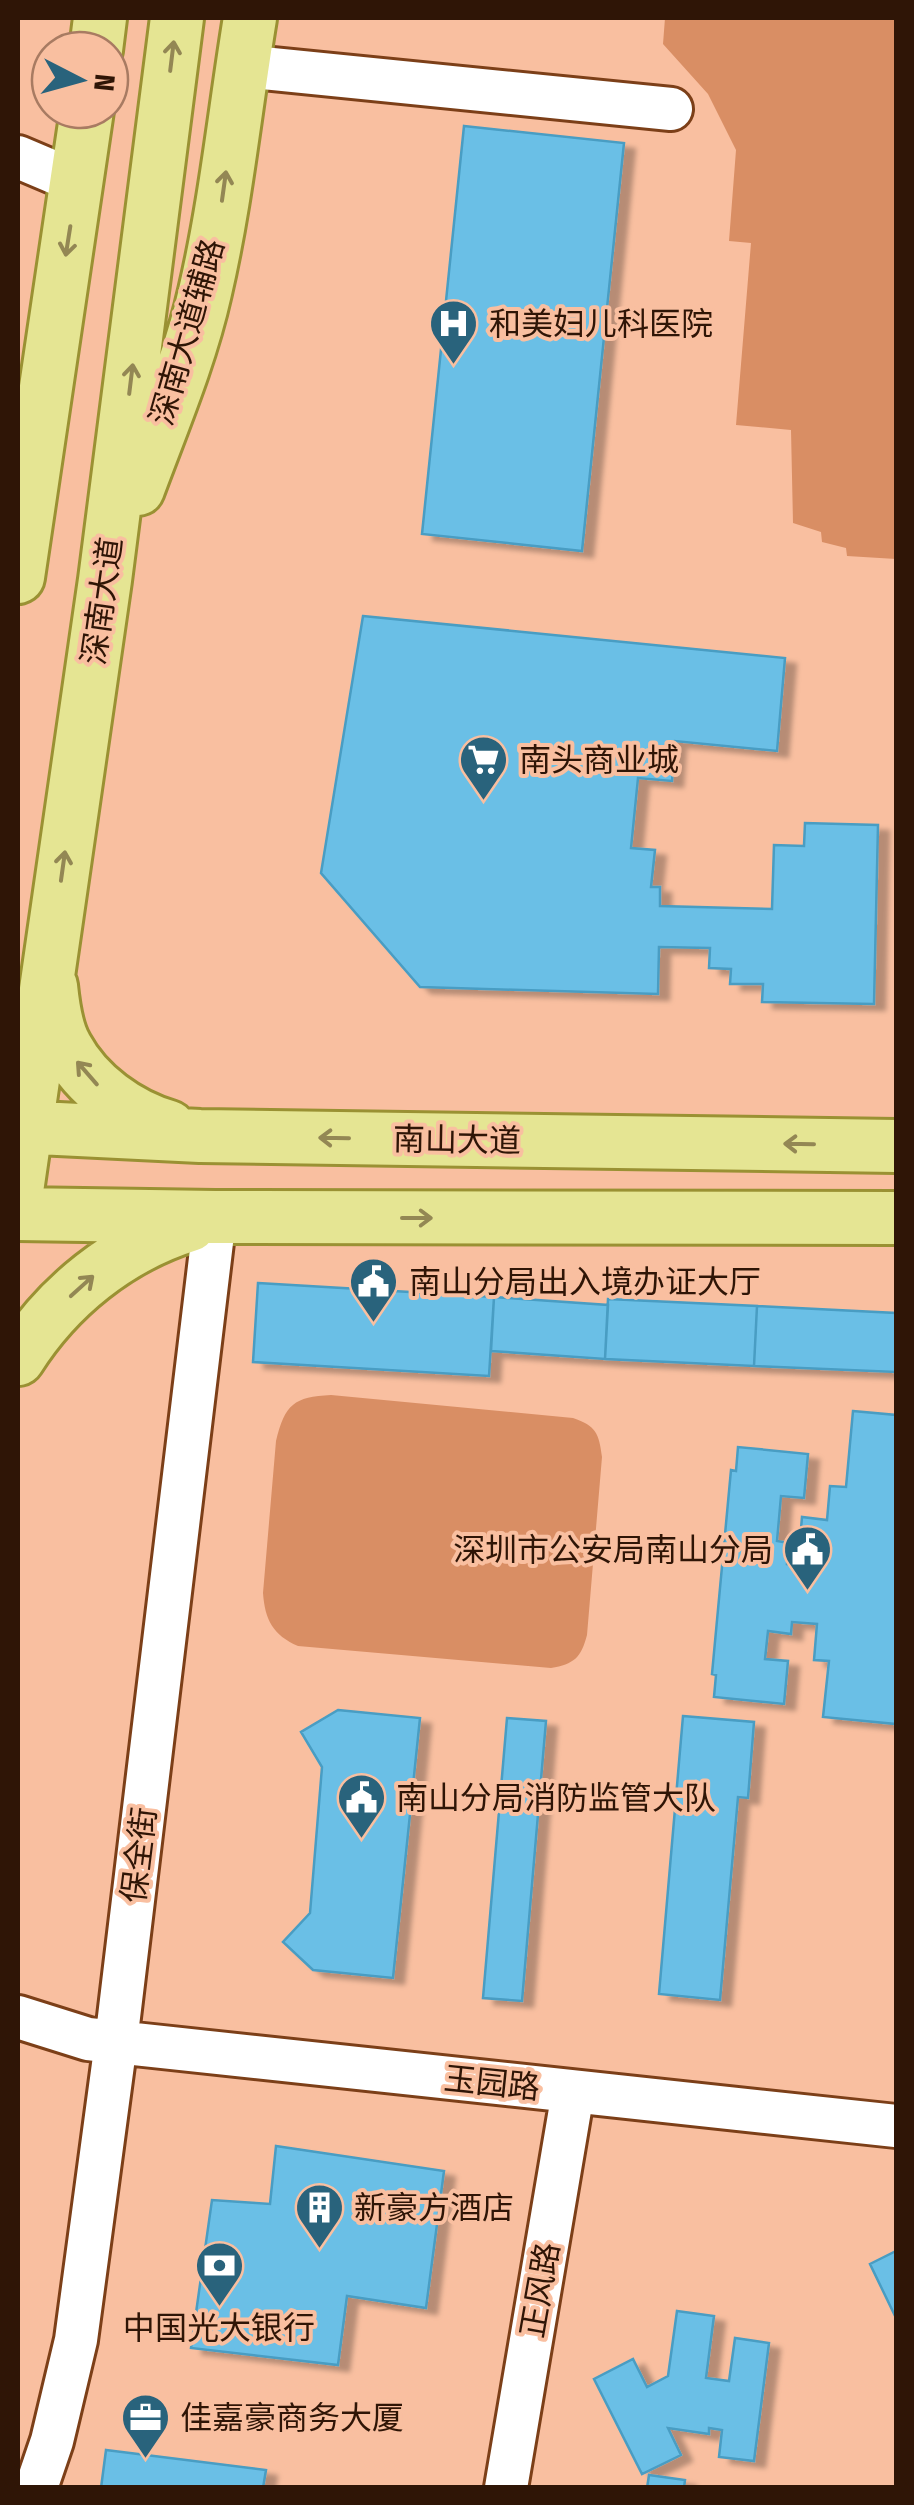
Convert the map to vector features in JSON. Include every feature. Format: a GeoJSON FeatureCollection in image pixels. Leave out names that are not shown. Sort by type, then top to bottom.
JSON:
{"type":"FeatureCollection","features":[{"type":"Feature","properties":{"kind":"main road","name":"深南大道"},"geometry":{"type":"LineString","coordinates":[[18,1184],[22,1127],[105,580],[177,18]]}},
{"type":"Feature","properties":{"kind":"main road","name":"深南大道辅路"},"geometry":{"type":"LineString","coordinates":[[105,580],[187,356],[205,295],[246,42]]}},
{"type":"Feature","properties":{"kind":"main road"},"geometry":{"type":"LineString","coordinates":[[18,577],[84,130]]}},
{"type":"Feature","properties":{"kind":"main road"},"geometry":{"type":"LineString","coordinates":[[49,962],[53,1007],[65,1046],[89,1078],[147,1121],[200,1136]]}},
{"type":"Feature","properties":{"kind":"main road","name":"南山大道"},"geometry":{"type":"LineString","coordinates":[[22,1127],[200,1136],[896,1146]]}},
{"type":"Feature","properties":{"kind":"main road"},"geometry":{"type":"LineString","coordinates":[[18,1214],[896,1218]]}},
{"type":"Feature","properties":{"kind":"main road"},"geometry":{"type":"LineString","coordinates":[[18,1359],[51,1316],[85,1282],[125,1253],[161,1234],[215,1217]]}},
{"type":"Feature","properties":{"kind":"street"},"geometry":{"type":"LineString","coordinates":[[246,42],[672,108]]}},
{"type":"Feature","properties":{"kind":"street"},"geometry":{"type":"LineString","coordinates":[[18,157],[77,182]]}},
{"type":"Feature","properties":{"kind":"street","name":"保全街"},"geometry":{"type":"LineString","coordinates":[[36,2488],[76,2340],[102,2040],[215,1217]]}},
{"type":"Feature","properties":{"kind":"street"},"geometry":{"type":"LineString","coordinates":[[838,1219],[896,1233]]}},
{"type":"Feature","properties":{"kind":"street"},"geometry":{"type":"LineString","coordinates":[[18,2017],[102,2040]]}},
{"type":"Feature","properties":{"kind":"street"},"geometry":{"type":"LineString","coordinates":[[18,2048],[102,2040]]}},
{"type":"Feature","properties":{"kind":"street","name":"玉园路"},"geometry":{"type":"LineString","coordinates":[[102,2040],[896,2126]]}},
{"type":"Feature","properties":{"kind":"street","name":"正风路"},"geometry":{"type":"LineString","coordinates":[[506,2488],[574,2092]]}},
{"type":"Feature","properties":{"kind":"shaded area"},"geometry":{"type":"Polygon","coordinates":[[[665,18],[896,18],[896,559],[847,556],[846,548],[822,542],[821,532],[793,523],[791,430],[736,425],[751,243],[729,241],[736,150],[708,94],[663,44],[665,18]]]}},
{"type":"Feature","properties":{"kind":"shaded area"},"geometry":{"type":"Polygon","coordinates":[[[331,1395],[573,1418],[591,1428],[598,1436],[602,1457],[587,1635],[575,1659],[551,1668],[298,1646],[276,1632],[268,1619],[263,1593],[276,1441],[283,1418],[293,1405],[331,1395]]]}},
{"type":"Feature","properties":{"kind":"building","name":"和美妇儿科医院"},"geometry":{"type":"Polygon","coordinates":[[[464,126],[624,143],[582,551],[422,534],[464,126]]]}},
{"type":"Feature","properties":{"kind":"building","name":"南头商业城"},"geometry":{"type":"Polygon","coordinates":[[[363,616],[785,658],[777,751],[675,741],[672,781],[638,778],[631,848],[655,850],[651,887],[660,887],[660,906],[772,909],[774,845],[804,846],[805,823],[878,825],[874,1004],[762,1002],[763,984],[730,984],[731,969],[709,968],[710,948],[659,947],[658,994],[420,987],[321,873],[363,616]]]}},
{"type":"Feature","properties":{"kind":"building","name":"南山分局出入境办证大厅"},"geometry":{"type":"Polygon","coordinates":[[[258,1283],[494,1297],[489,1376],[253,1362],[258,1283]]]}},
{"type":"Feature","properties":{"kind":"building"},"geometry":{"type":"Polygon","coordinates":[[[494,1297],[608,1305],[605,1359],[491,1351],[494,1297]]]}},
{"type":"Feature","properties":{"kind":"building"},"geometry":{"type":"Polygon","coordinates":[[[608,1299],[757,1306],[754,1366],[605,1359],[608,1299]]]}},
{"type":"Feature","properties":{"kind":"building"},"geometry":{"type":"Polygon","coordinates":[[[757,1306],[896,1313],[896,1372],[754,1366],[757,1306]]]}},
{"type":"Feature","properties":{"kind":"building","name":"深圳市公安局南山分局"},"geometry":{"type":"Polygon","coordinates":[[[853,1411],[896,1415],[896,1724],[823,1717],[829,1661],[814,1660],[817,1624],[792,1622],[791,1634],[768,1631],[765,1659],[788,1661],[784,1704],[714,1697],[716,1675],[712,1674],[731,1470],[736,1471],[738,1447],[808,1454],[804,1498],[781,1496],[777,1541],[789,1543],[787,1564],[798,1565],[802,1517],[827,1520],[830,1486],[846,1487],[853,1411]]]}},
{"type":"Feature","properties":{"kind":"building","name":"南山分局消防监管大队"},"geometry":{"type":"Polygon","coordinates":[[[338,1710],[420,1718],[393,1978],[313,1970],[283,1942],[310,1913],[322,1767],[301,1732],[338,1710]]]}},
{"type":"Feature","properties":{"kind":"building"},"geometry":{"type":"Polygon","coordinates":[[[683,1716],[754,1722],[748,1798],[738,1797],[720,2000],[659,1994],[683,1716]]]}},
{"type":"Feature","properties":{"kind":"building"},"geometry":{"type":"Polygon","coordinates":[[[507,1718],[546,1721],[522,2001],[483,1998],[507,1718]]]}},
{"type":"Feature","properties":{"kind":"building","name":"新豪方酒店"},"geometry":{"type":"Polygon","coordinates":[[[276,2146],[444,2171],[426,2308],[347,2296],[338,2365],[191,2348],[212,2200],[270,2204],[276,2146]]]}},
{"type":"Feature","properties":{"kind":"building"},"geometry":{"type":"Polygon","coordinates":[[[896,2251],[896,2318],[870,2264],[896,2251]]]}},
{"type":"Feature","properties":{"kind":"building"},"geometry":{"type":"Polygon","coordinates":[[[677,2311],[714,2316],[706,2378],[729,2381],[735,2338],[769,2343],[754,2461],[719,2457],[722,2430],[709,2428],[709,2434],[668,2428],[681,2455],[642,2474],[594,2379],[633,2359],[647,2387],[668,2376],[677,2311]]]}},
{"type":"Feature","properties":{"kind":"building","name":"佳嘉豪商务大厦"},"geometry":{"type":"Polygon","coordinates":[[[106,2450],[266,2470],[263,2488],[101,2488],[106,2450]]]}},
{"type":"Feature","properties":{"kind":"building"},"geometry":{"type":"Polygon","coordinates":[[[649,2475],[685,2480],[684,2488],[647,2488],[649,2475]]]}},
{"type":"Feature","properties":{"kind":"place","name":"和美妇儿科医院"},"geometry":{"type":"Point","coordinates":[454,366]}},
{"type":"Feature","properties":{"kind":"place","name":"南头商业城"},"geometry":{"type":"Point","coordinates":[484,802]}},
{"type":"Feature","properties":{"kind":"place","name":"南山分局出入境办证大厅"},"geometry":{"type":"Point","coordinates":[374,1324]}},
{"type":"Feature","properties":{"kind":"place","name":"深圳市公安局南山分局"},"geometry":{"type":"Point","coordinates":[808,1592]}},
{"type":"Feature","properties":{"kind":"place","name":"南山分局消防监管大队"},"geometry":{"type":"Point","coordinates":[361,1840]}},
{"type":"Feature","properties":{"kind":"place","name":"新豪方酒店"},"geometry":{"type":"Point","coordinates":[319,2250]}},
{"type":"Feature","properties":{"kind":"place","name":"中国光大银行"},"geometry":{"type":"Point","coordinates":[219,2308]}},
{"type":"Feature","properties":{"kind":"place","name":"佳嘉豪商务大厦"},"geometry":{"type":"Point","coordinates":[145,2460]}}]}
